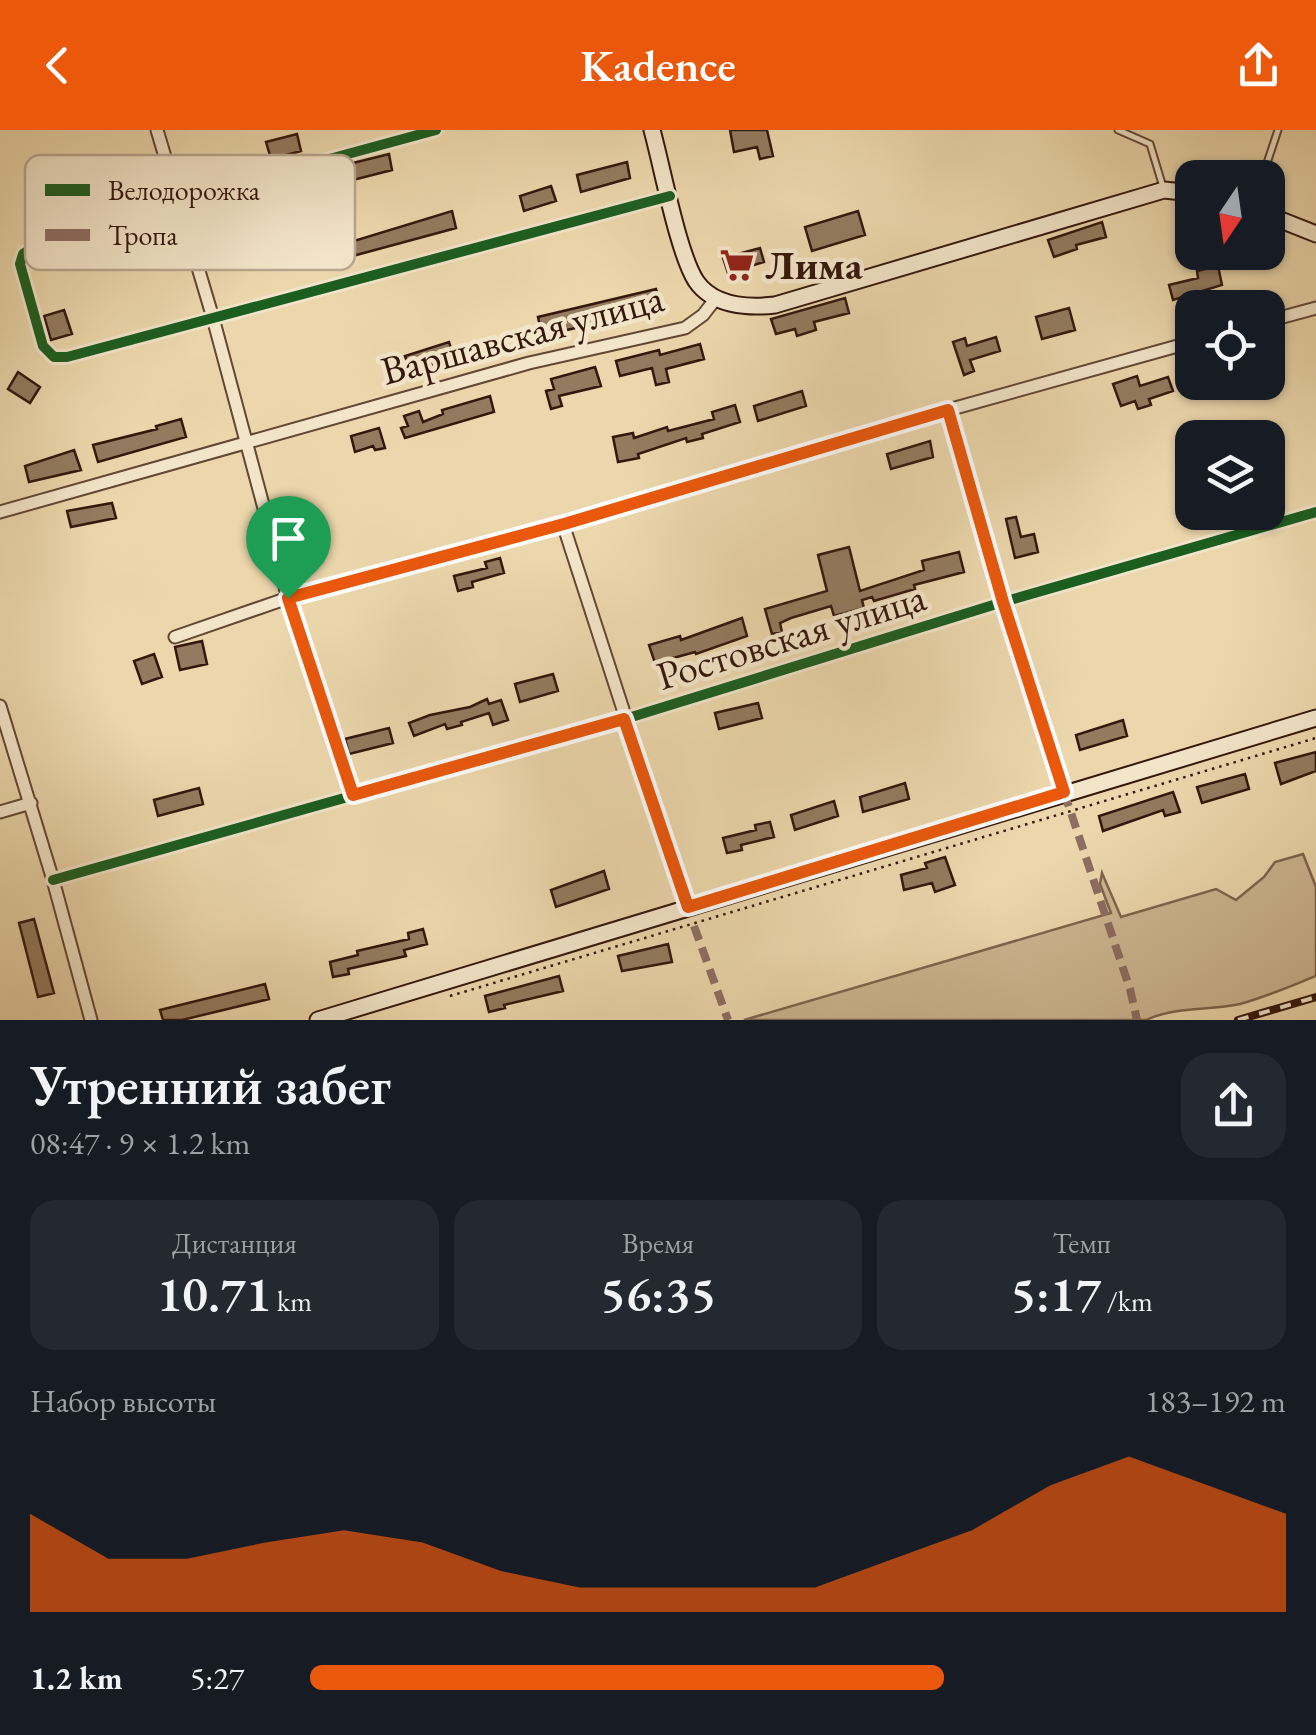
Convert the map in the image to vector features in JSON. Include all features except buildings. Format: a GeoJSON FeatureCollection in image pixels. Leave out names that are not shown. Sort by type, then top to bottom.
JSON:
{"type":"FeatureCollection","features":[{"type":"Feature","properties":{"kind":"main road"},"geometry":{"type":"LineString","coordinates":[[652,130],[696,281],[717,297]]}},
{"type":"Feature","properties":{"kind":"main road"},"geometry":{"type":"LineString","coordinates":[[1164,190],[1175,191]]}},
{"type":"Feature","properties":{"kind":"main road","name":"Варшавская улица"},"geometry":{"type":"LineString","coordinates":[[717,297],[733,306],[775,305],[1164,190]]}},
{"type":"Feature","properties":{"kind":"main road"},"geometry":{"type":"LineString","coordinates":[[1285,221],[1316,234]]}},
{"type":"Feature","properties":{"kind":"main road"},"geometry":{"type":"LineString","coordinates":[[318,1020],[1316,718]]}},
{"type":"Feature","properties":{"kind":"street"},"geometry":{"type":"LineString","coordinates":[[157,130],[164,155]]}},
{"type":"Feature","properties":{"kind":"street"},"geometry":{"type":"LineString","coordinates":[[349,155],[436,130]]}},
{"type":"Feature","properties":{"kind":"street"},"geometry":{"type":"LineString","coordinates":[[25,253],[20,264],[43,346],[54,357],[68,357],[670,196]]}},
{"type":"Feature","properties":{"kind":"street"},"geometry":{"type":"LineString","coordinates":[[198,270],[288,598],[353,795]]}},
{"type":"Feature","properties":{"kind":"street","name":"Варшавская улица"},"geometry":{"type":"LineString","coordinates":[[0,512],[529,363],[685,328],[703,315],[717,297]]}},
{"type":"Feature","properties":{"kind":"street"},"geometry":{"type":"LineString","coordinates":[[1285,316],[1316,308]]}},
{"type":"Feature","properties":{"kind":"street"},"geometry":{"type":"LineString","coordinates":[[174,636],[288,598],[564,524],[1175,347]]}},
{"type":"Feature","properties":{"kind":"street"},"geometry":{"type":"LineString","coordinates":[[948,410],[1003,602],[1064,792]]}},
{"type":"Feature","properties":{"kind":"street","name":"Ростовская улица"},"geometry":{"type":"LineString","coordinates":[[53,880],[624,719],[1003,602],[1316,512]]}},
{"type":"Feature","properties":{"kind":"street"},"geometry":{"type":"LineString","coordinates":[[564,524],[688,907]]}},
{"type":"Feature","properties":{"kind":"street"},"geometry":{"type":"LineString","coordinates":[[0,706],[91,1020]]}},
{"type":"Feature","properties":{"kind":"street"},"geometry":{"type":"LineString","coordinates":[[0,812],[31,803]]}},
{"type":"Feature","properties":{"kind":"lane"},"geometry":{"type":"LineString","coordinates":[[1118,130],[1150,144],[1164,190]]}},
{"type":"Feature","properties":{"kind":"lane"},"geometry":{"type":"LineString","coordinates":[[1268,160],[1278,130]]}},
{"type":"Feature","properties":{"kind":"path"},"geometry":{"type":"LineString","coordinates":[[436,1000],[1316,738]]}},
{"type":"Feature","properties":{"kind":"shaded area"},"geometry":{"type":"Polygon","coordinates":[[[1303,854],[1316,887],[1316,976],[1250,1001],[1146,1020],[744,1020],[1111,913],[1100,884],[1102,873],[1121,917],[1216,889],[1236,900],[1264,877],[1275,862],[1303,854]]]}},
{"type":"Feature","properties":{"kind":"railway"},"geometry":{"type":"LineString","coordinates":[[1238,1020],[1316,997]]}},
{"type":"Feature","properties":{"kind":"marked path"},"geometry":{"type":"LineString","coordinates":[[1064,792],[1137,1020]]}},
{"type":"Feature","properties":{"kind":"marked path"},"geometry":{"type":"LineString","coordinates":[[694,926],[728,1020]]}},
{"type":"Feature","properties":{"kind":"cycle path"},"geometry":{"type":"LineString","coordinates":[[344,155],[436,130]]}},
{"type":"Feature","properties":{"kind":"cycle path"},"geometry":{"type":"LineString","coordinates":[[25,253],[20,264],[43,346],[54,357],[67,357],[670,196]]}},
{"type":"Feature","properties":{"kind":"cycle path"},"geometry":{"type":"LineString","coordinates":[[53,880],[625,719],[1003,602],[1316,512]]}},
{"type":"Feature","properties":{"kind":"place","name":"Лима"},"geometry":{"type":"Point","coordinates":[737,265]}},
{"type":"Feature","properties":{"kind":"route"},"geometry":{"type":"LineString","coordinates":[[948,410],[1003,602],[1064,792],[688,907],[624,719],[353,795],[288,598],[564,524],[948,410]]}}]}
